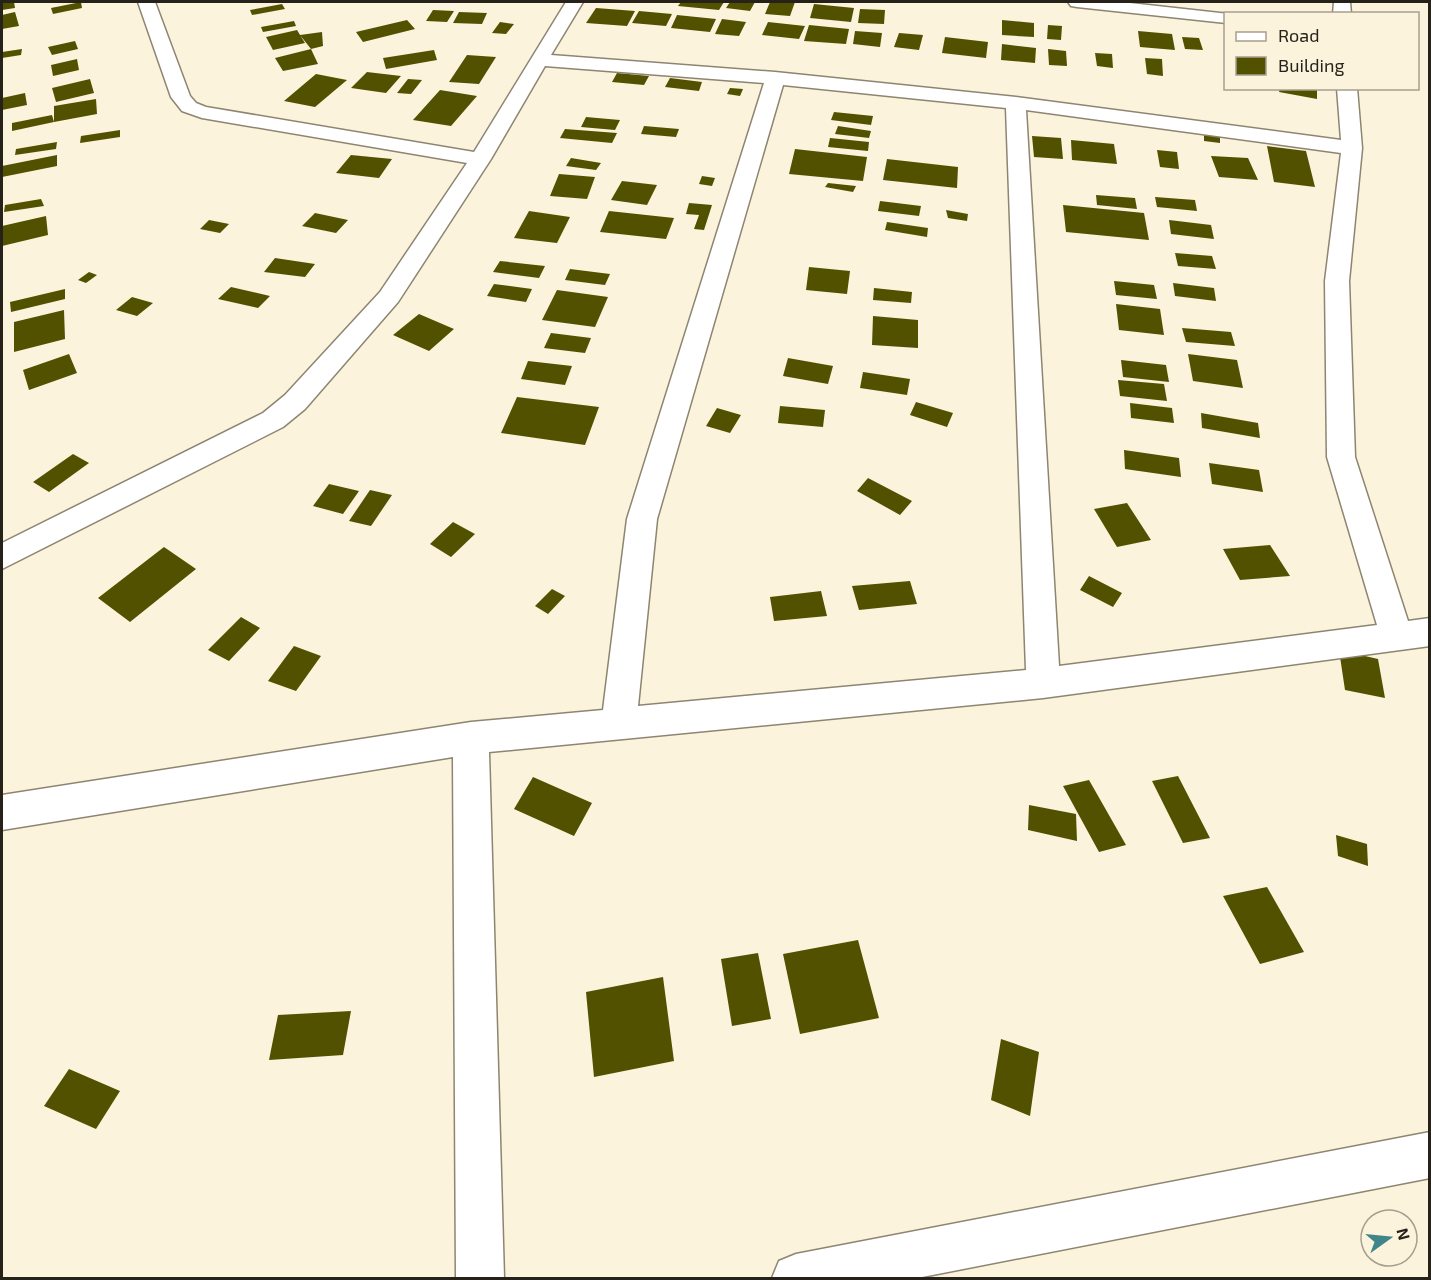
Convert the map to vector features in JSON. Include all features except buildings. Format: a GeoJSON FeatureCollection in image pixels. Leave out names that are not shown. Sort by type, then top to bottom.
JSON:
{"type":"FeatureCollection","features":[{"type":"Feature","properties":{"kind":"street"},"geometry":{"type":"LineString","coordinates":[[146,2],[181,98],[189,107],[202,112],[480,159]]}},
{"type":"Feature","properties":{"kind":"street"},"geometry":{"type":"LineString","coordinates":[[2,557],[273,420],[288,408],[389,297],[480,159],[574,2]]}},
{"type":"Feature","properties":{"kind":"street"},"geometry":{"type":"LineString","coordinates":[[1077,2],[1224,18]]}},
{"type":"Feature","properties":{"kind":"street"},"geometry":{"type":"LineString","coordinates":[[539,60],[775,78],[1016,103],[1352,148]]}},
{"type":"Feature","properties":{"kind":"street"},"geometry":{"type":"LineString","coordinates":[[619,724],[642,519],[775,78]]}},
{"type":"Feature","properties":{"kind":"street"},"geometry":{"type":"LineString","coordinates":[[2,812],[471,738],[1043,683],[1413,635],[1341,457],[1337,281],[1352,148],[1347,90]]}},
{"type":"Feature","properties":{"kind":"street"},"geometry":{"type":"LineString","coordinates":[[1016,103],[1043,683]]}},
{"type":"Feature","properties":{"kind":"street"},"geometry":{"type":"LineString","coordinates":[[471,738],[480,1278]]}},
{"type":"Feature","properties":{"kind":"street"},"geometry":{"type":"LineString","coordinates":[[796,1278],[1430,1155]]}}]}
